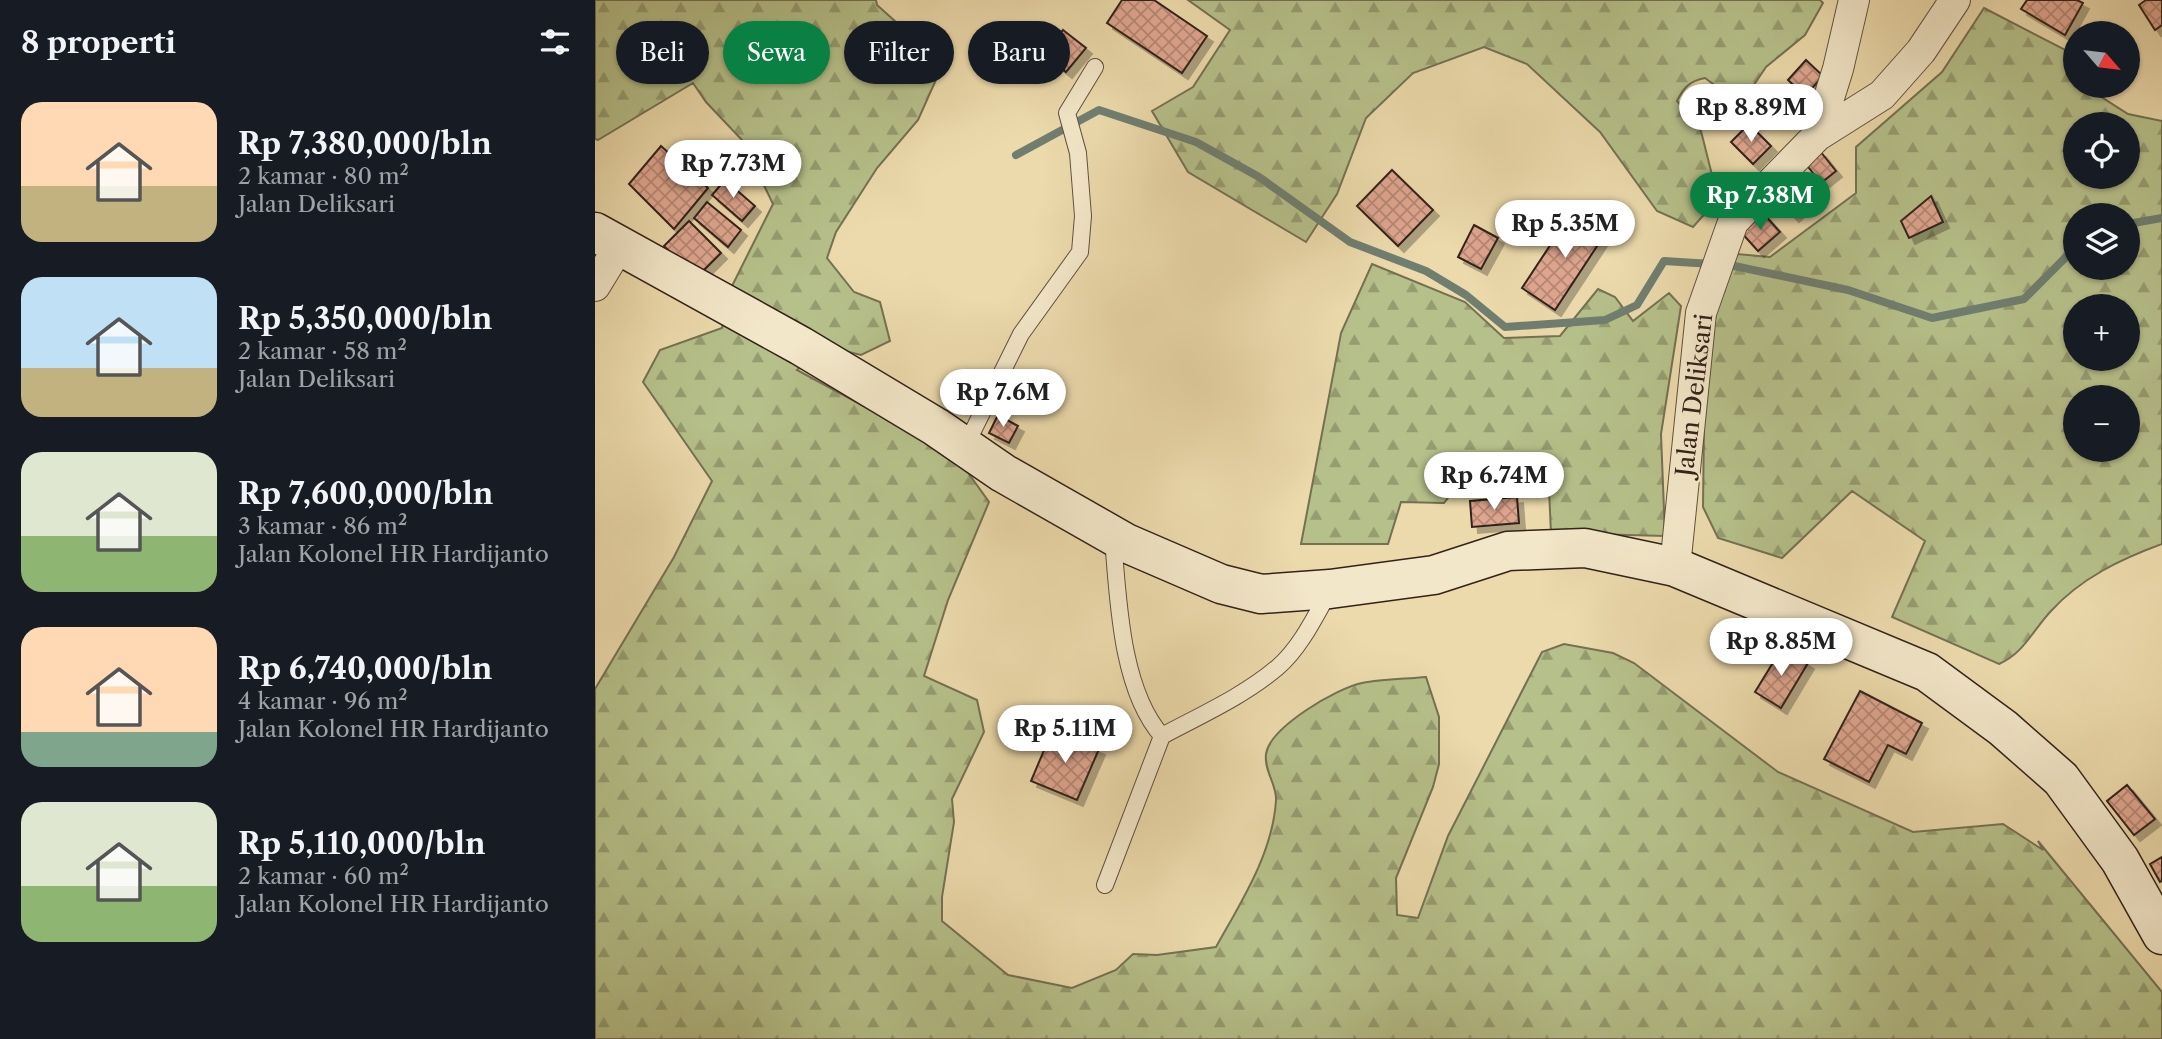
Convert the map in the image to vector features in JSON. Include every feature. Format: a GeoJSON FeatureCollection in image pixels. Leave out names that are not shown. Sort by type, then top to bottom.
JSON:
{"type":"FeatureCollection","features":[{"type":"Feature","properties":{"kind":"main road"},"geometry":{"type":"LineString","coordinates":[[608,239],[801,346],[1003,473],[1113,535],[1221,584],[1261,594],[1330,589],[1434,575],[1509,551],[1584,548],[1675,567],[1927,672],[2003,728],[2061,779],[2120,860],[2162,935]]}},
{"type":"Feature","properties":{"kind":"street","name":"Jalan Deliksari"},"geometry":{"type":"LineString","coordinates":[[1817,136],[1838,69],[1854,0]]}},
{"type":"Feature","properties":{"kind":"street","name":"Jalan Deliksari"},"geometry":{"type":"LineString","coordinates":[[1675,567],[1701,313],[1733,222],[1817,136],[1882,95],[1921,51],[1955,0]]}},
{"type":"Feature","properties":{"kind":"street"},"geometry":{"type":"LineString","coordinates":[[595,286],[608,239]]}},
{"type":"Feature","properties":{"kind":"lane"},"geometry":{"type":"LineString","coordinates":[[965,447],[1021,334],[1080,252],[1083,216],[1074,134],[1067,113],[1095,67]]}},
{"type":"Feature","properties":{"kind":"lane"},"geometry":{"type":"LineString","coordinates":[[1113,535],[1129,664],[1144,709],[1162,736]]}},
{"type":"Feature","properties":{"kind":"lane"},"geometry":{"type":"LineString","coordinates":[[1105,885],[1162,736],[1230,699],[1279,666],[1310,627],[1330,589]]}},
{"type":"Feature","properties":{"kind":"green space"},"geometry":{"type":"Polygon","coordinates":[[[595,0],[876,0],[877,5],[895,21],[844,21],[844,84],[934,84],[918,120],[877,168],[836,232],[827,258],[854,292],[880,302],[890,341],[861,355],[825,346],[797,370],[956,456],[989,502],[948,600],[924,676],[977,700],[984,732],[952,799],[954,822],[942,897],[942,921],[1008,975],[1072,988],[1116,970],[1133,954],[1157,955],[1216,947],[1245,895],[1269,839],[1276,800],[1266,760],[1270,743],[1306,710],[1351,686],[1426,677],[1439,717],[1439,764],[1433,787],[1396,878],[1397,915],[1418,918],[1448,836],[1542,652],[1564,644],[1613,653],[1634,663],[1778,772],[1913,832],[2003,824],[2043,850],[2038,841],[2162,992],[2162,1039],[595,1039],[595,689],[674,557],[712,481],[643,382],[660,350],[722,328],[727,296],[773,204],[742,140],[706,102],[694,84],[709,84],[709,21],[616,21],[616,84],[691,84],[598,140],[595,139],[595,0]]]}},
{"type":"Feature","properties":{"kind":"green space"},"geometry":{"type":"Polygon","coordinates":[[[1188,0],[1820,0],[1823,3],[1805,35],[1766,67],[1745,98],[1724,92],[1705,78],[1691,83],[1677,101],[1700,127],[1718,199],[1693,227],[1657,211],[1600,132],[1527,64],[1484,47],[1413,73],[1366,118],[1337,194],[1306,242],[1188,172],[1152,111],[1193,87],[1230,30],[1188,0]]]}},
{"type":"Feature","properties":{"kind":"green space"},"geometry":{"type":"Polygon","coordinates":[[[1984,8],[2063,49],[2063,98],[2103,98],[2125,112],[2063,112],[2063,189],[2140,189],[2140,116],[2162,121],[2162,544],[2088,579],[2051,611],[2015,654],[1999,664],[1892,617],[1925,541],[1852,491],[1782,558],[1718,538],[1703,507],[1705,340],[1718,299],[1737,254],[1770,257],[1856,193],[1856,147],[1942,72],[1984,8]]]}},
{"type":"Feature","properties":{"kind":"green space"},"geometry":{"type":"Polygon","coordinates":[[[1372,264],[1465,302],[1504,338],[1560,336],[1598,289],[1615,297],[1633,321],[1669,293],[1681,306],[1661,434],[1665,536],[1551,533],[1549,490],[1543,483],[1502,467],[1468,472],[1444,503],[1401,502],[1388,544],[1301,544],[1341,333],[1372,264]]]}},
{"type":"Feature","properties":{"kind":"building"},"geometry":{"type":"Polygon","coordinates":[[[1122,0],[1154,0],[1207,36],[1182,73],[1107,23],[1122,0]]]}},
{"type":"Feature","properties":{"kind":"building"},"geometry":{"type":"Polygon","coordinates":[[[2027,0],[2077,0],[2083,3],[2073,21],[2063,21],[2063,34],[2021,9],[2027,0]]]}},
{"type":"Feature","properties":{"kind":"building"},"geometry":{"type":"Polygon","coordinates":[[[2146,0],[2162,0],[2162,25],[2155,30],[2139,5],[2146,0]]]}},
{"type":"Feature","properties":{"kind":"building"},"geometry":{"type":"Polygon","coordinates":[[[1070,35],[1086,48],[1070,67],[1070,35]]]}},
{"type":"Feature","properties":{"kind":"building"},"geometry":{"type":"Polygon","coordinates":[[[1806,60],[1823,76],[1805,96],[1788,80],[1806,60]]]}},
{"type":"Feature","properties":{"kind":"building"},"geometry":{"type":"Polygon","coordinates":[[[1704,96],[1720,110],[1712,120],[1696,105],[1704,96]]]}},
{"type":"Feature","properties":{"kind":"building"},"geometry":{"type":"Polygon","coordinates":[[[1749,124],[1771,146],[1753,164],[1731,142],[1749,124]]]}},
{"type":"Feature","properties":{"kind":"building"},"geometry":{"type":"Polygon","coordinates":[[[661,146],[708,188],[674,229],[629,184],[661,146]]]}},
{"type":"Feature","properties":{"kind":"building"},"geometry":{"type":"Polygon","coordinates":[[[1820,151],[1836,171],[1821,183],[1805,163],[1820,151]]]}},
{"type":"Feature","properties":{"kind":"building"},"geometry":{"type":"Polygon","coordinates":[[[1392,170],[1433,210],[1398,246],[1357,206],[1392,170]]]}},
{"type":"Feature","properties":{"kind":"building"},"geometry":{"type":"Polygon","coordinates":[[[1795,174],[1815,196],[1793,216],[1772,194],[1795,174]]]}},
{"type":"Feature","properties":{"kind":"building"},"geometry":{"type":"Polygon","coordinates":[[[725,180],[755,206],[742,221],[712,195],[725,180]]]}},
{"type":"Feature","properties":{"kind":"building"},"geometry":{"type":"Polygon","coordinates":[[[1931,196],[1943,222],[1909,238],[1901,221],[1931,196]]]}},
{"type":"Feature","properties":{"kind":"building"},"geometry":{"type":"Polygon","coordinates":[[[707,202],[741,230],[728,247],[694,218],[707,202]]]}},
{"type":"Feature","properties":{"kind":"building"},"geometry":{"type":"Polygon","coordinates":[[[1574,209],[1607,231],[1555,310],[1522,288],[1574,209]]]}},
{"type":"Feature","properties":{"kind":"building"},"geometry":{"type":"Polygon","coordinates":[[[1762,212],[1780,232],[1758,251],[1740,231],[1762,212]]]}},
{"type":"Feature","properties":{"kind":"building"},"geometry":{"type":"Polygon","coordinates":[[[689,221],[721,253],[696,278],[664,246],[689,221]]]}},
{"type":"Feature","properties":{"kind":"building"},"geometry":{"type":"Polygon","coordinates":[[[1474,225],[1498,238],[1481,269],[1458,257],[1474,225]]]}},
{"type":"Feature","properties":{"kind":"building"},"geometry":{"type":"Polygon","coordinates":[[[998,415],[1018,426],[1009,443],[989,433],[998,415]]]}},
{"type":"Feature","properties":{"kind":"building"},"geometry":{"type":"Polygon","coordinates":[[[1517,497],[1519,523],[1472,527],[1470,501],[1517,497]]]}},
{"type":"Feature","properties":{"kind":"building"},"geometry":{"type":"Polygon","coordinates":[[[1782,648],[1808,663],[1781,708],[1755,692],[1782,648]]]}},
{"type":"Feature","properties":{"kind":"building"},"geometry":{"type":"Polygon","coordinates":[[[1860,691],[1922,723],[1906,754],[1888,745],[1869,782],[1824,759],[1860,691]]]}},
{"type":"Feature","properties":{"kind":"building"},"geometry":{"type":"Polygon","coordinates":[[[1053,729],[1099,749],[1077,800],[1031,781],[1053,729]]]}},
{"type":"Feature","properties":{"kind":"building"},"geometry":{"type":"Polygon","coordinates":[[[2127,785],[2155,819],[2134,835],[2107,801],[2127,785]]]}},
{"type":"Feature","properties":{"kind":"building"},"geometry":{"type":"Polygon","coordinates":[[[2162,857],[2162,881],[2160,882],[2150,864],[2162,857]]]}},
{"type":"Feature","properties":{"kind":"waterway"},"geometry":{"type":"LineString","coordinates":[[1016,155],[1099,110],[1196,142],[1259,177],[1350,242],[1426,271],[1466,295],[1505,327],[1605,320],[1637,305],[1664,261],[1712,264]]}},
{"type":"Feature","properties":{"kind":"waterway"},"geometry":{"type":"LineString","coordinates":[[2140,222],[2162,218]]}},
{"type":"Feature","properties":{"kind":"waterway"},"geometry":{"type":"LineString","coordinates":[[1725,264],[1848,290],[1932,318],[2024,299],[2063,260]]}}]}
